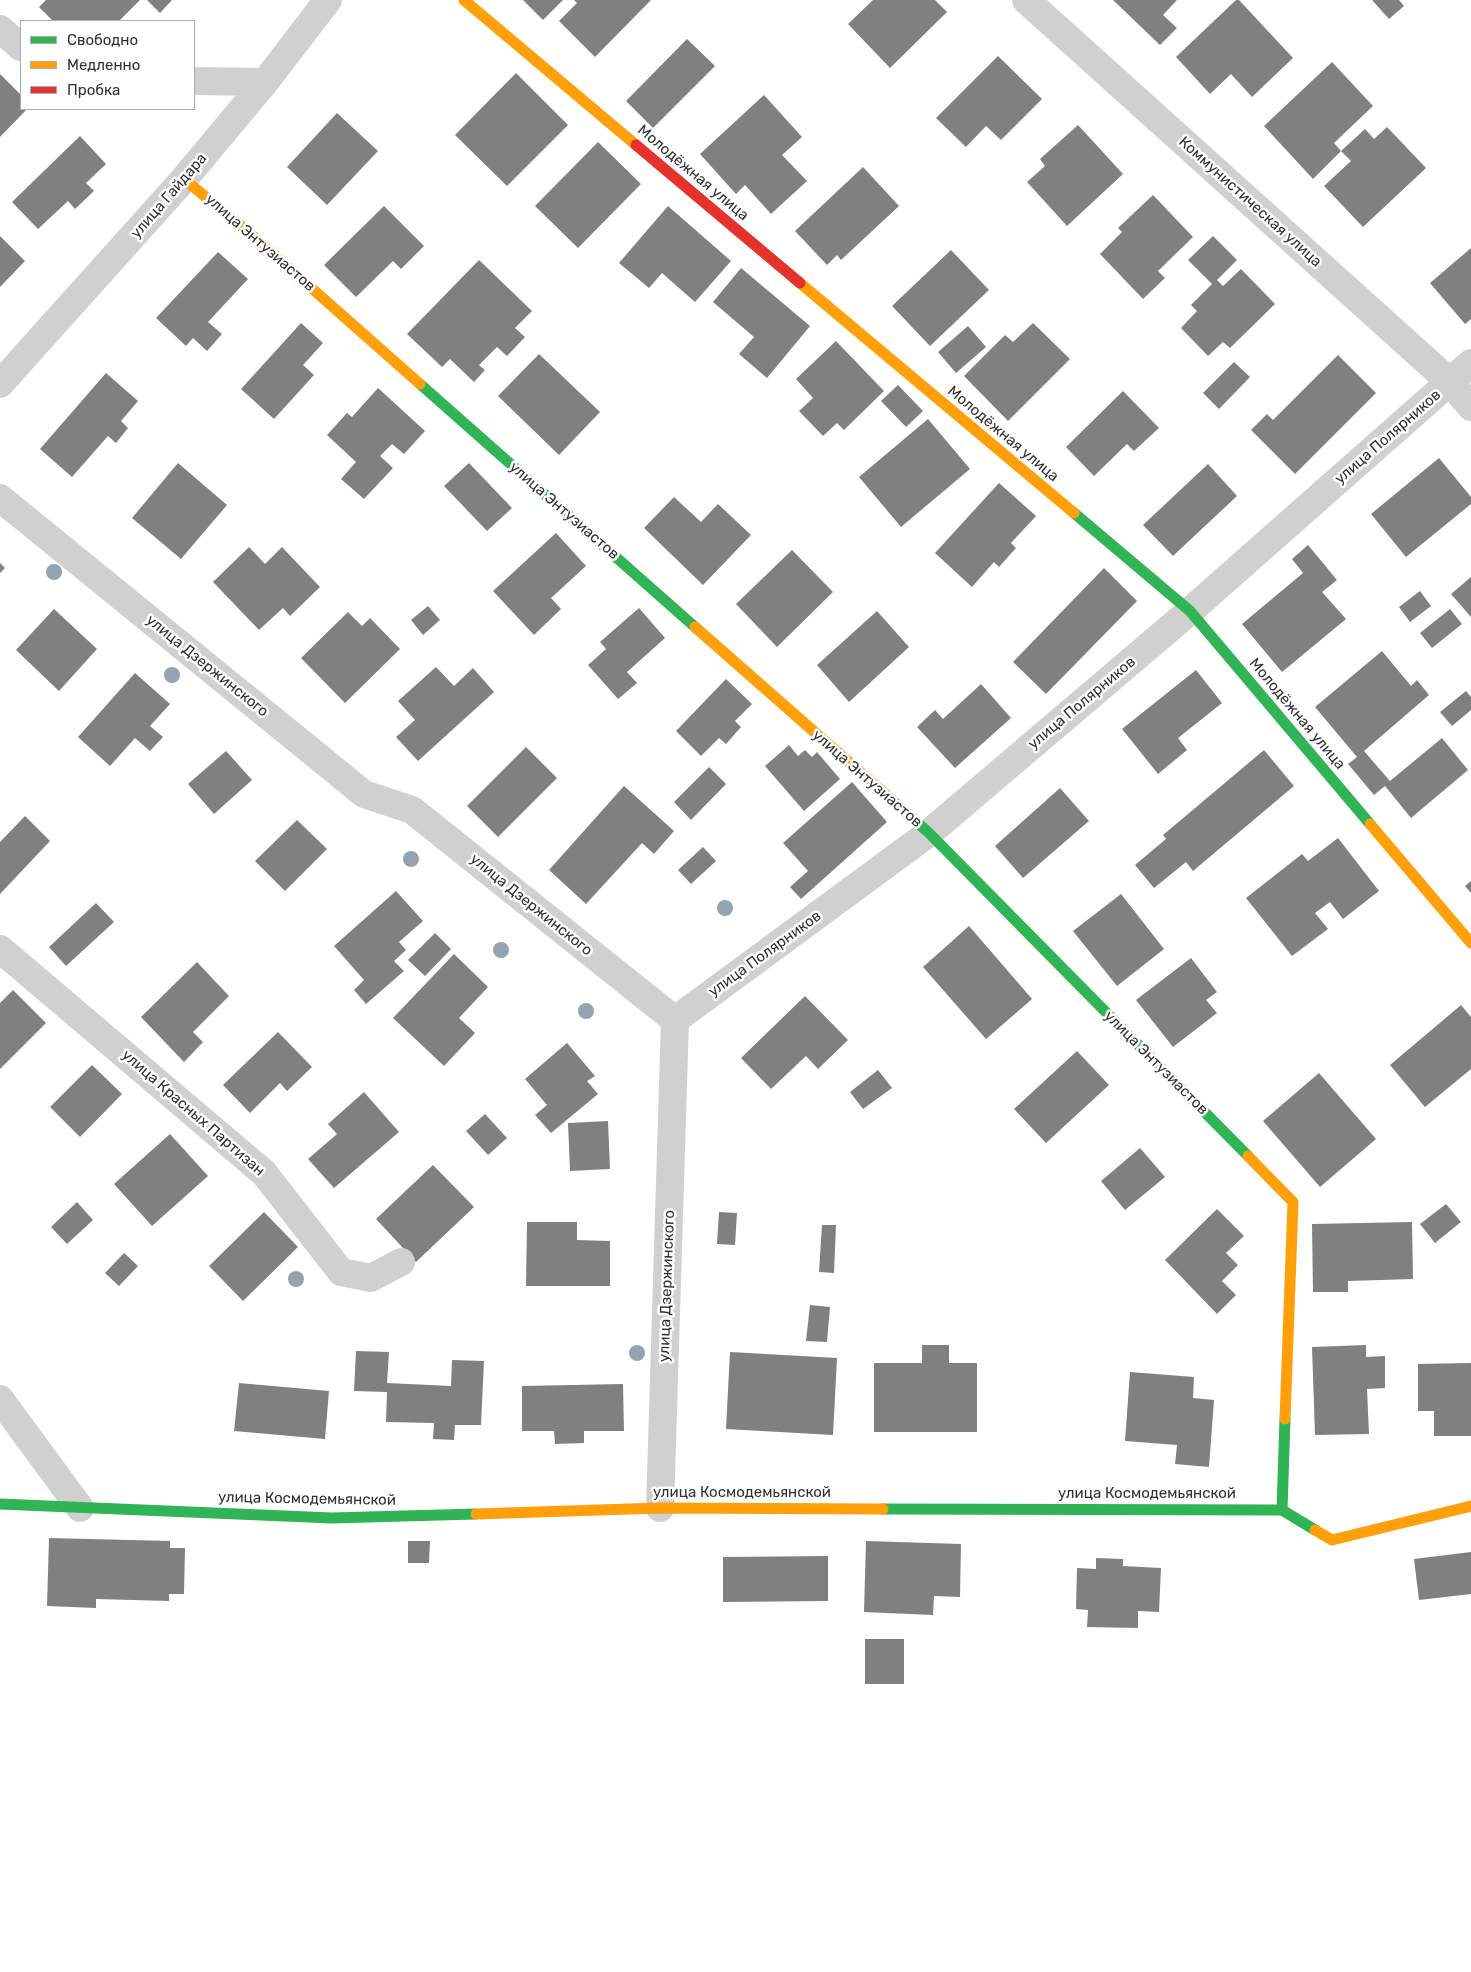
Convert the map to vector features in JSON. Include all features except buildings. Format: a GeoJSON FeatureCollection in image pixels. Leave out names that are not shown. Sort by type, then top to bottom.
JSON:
{"type":"FeatureCollection","features":[{"type":"Feature","properties":{"kind":"street","name":"улица Гайдара"},"geometry":{"type":"LineString","coordinates":[[0,384],[184,179],[265,82],[328,0]]}},
{"type":"Feature","properties":{"kind":"street","name":"Молодёжная улица"},"geometry":{"type":"LineString","coordinates":[[464,0],[1190,611],[1471,943]]}},
{"type":"Feature","properties":{"kind":"street","name":"Коммунистическая улица"},"geometry":{"type":"LineString","coordinates":[[1026,0],[1450,382],[1471,407]]}},
{"type":"Feature","properties":{"kind":"street"},"geometry":{"type":"LineString","coordinates":[[0,28],[20,45]]}},
{"type":"Feature","properties":{"kind":"street"},"geometry":{"type":"LineString","coordinates":[[195,81],[265,82]]}},
{"type":"Feature","properties":{"kind":"street","name":"улица Энтузиастов"},"geometry":{"type":"LineString","coordinates":[[184,179],[247,231],[928,834],[1293,1202],[1282,1510]]}},
{"type":"Feature","properties":{"kind":"street","name":"улица Полярников"},"geometry":{"type":"LineString","coordinates":[[675,1020],[928,834],[1190,611],[1471,363]]}},
{"type":"Feature","properties":{"kind":"street","name":"улица Дзержинского"},"geometry":{"type":"LineString","coordinates":[[0,498],[364,794],[412,810],[675,1020],[660,1508]]}},
{"type":"Feature","properties":{"kind":"street","name":"улица Красных Партизан"},"geometry":{"type":"LineString","coordinates":[[0,949],[264,1173],[341,1272],[371,1278],[401,1262]]}},
{"type":"Feature","properties":{"kind":"street"},"geometry":{"type":"LineString","coordinates":[[0,1399],[80,1508]]}},
{"type":"Feature","properties":{"kind":"street","name":"улица Космодемьянской"},"geometry":{"type":"LineString","coordinates":[[0,1504],[332,1518],[660,1508],[1282,1510]]}},
{"type":"Feature","properties":{"kind":"street"},"geometry":{"type":"LineString","coordinates":[[1282,1510],[1332,1540],[1471,1506]]}},
{"type":"Feature","properties":{"kind":"traffic: fast"},"geometry":{"type":"LineString","coordinates":[[420,384],[695,627]]}},
{"type":"Feature","properties":{"kind":"traffic: fast"},"geometry":{"type":"LineString","coordinates":[[1074,513],[1190,611],[1370,824]]}},
{"type":"Feature","properties":{"kind":"traffic: fast"},"geometry":{"type":"LineString","coordinates":[[893,801],[929,833],[1248,1156]]}},
{"type":"Feature","properties":{"kind":"traffic: fast"},"geometry":{"type":"LineString","coordinates":[[1282,1510],[1285,1419]]}},
{"type":"Feature","properties":{"kind":"traffic: fast"},"geometry":{"type":"LineString","coordinates":[[0,1504],[332,1518],[476,1514]]}},
{"type":"Feature","properties":{"kind":"traffic: fast"},"geometry":{"type":"LineString","coordinates":[[883,1509],[1282,1510],[1315,1530]]}},
{"type":"Feature","properties":{"kind":"traffic: slow"},"geometry":{"type":"LineString","coordinates":[[464,0],[636,145]]}},
{"type":"Feature","properties":{"kind":"traffic: slow"},"geometry":{"type":"LineString","coordinates":[[184,179],[247,231],[420,384]]}},
{"type":"Feature","properties":{"kind":"traffic: slow"},"geometry":{"type":"LineString","coordinates":[[800,283],[1074,513]]}},
{"type":"Feature","properties":{"kind":"traffic: slow"},"geometry":{"type":"LineString","coordinates":[[695,627],[893,801]]}},
{"type":"Feature","properties":{"kind":"traffic: slow"},"geometry":{"type":"LineString","coordinates":[[1370,824],[1471,943]]}},
{"type":"Feature","properties":{"kind":"traffic: slow"},"geometry":{"type":"LineString","coordinates":[[1248,1156],[1293,1202],[1285,1419]]}},
{"type":"Feature","properties":{"kind":"traffic: slow"},"geometry":{"type":"LineString","coordinates":[[1315,1530],[1332,1540],[1471,1506]]}},
{"type":"Feature","properties":{"kind":"traffic: slow"},"geometry":{"type":"LineString","coordinates":[[476,1514],[660,1508],[883,1509]]}},
{"type":"Feature","properties":{"kind":"traffic: jam"},"geometry":{"type":"LineString","coordinates":[[636,145],[800,283]]}}]}
